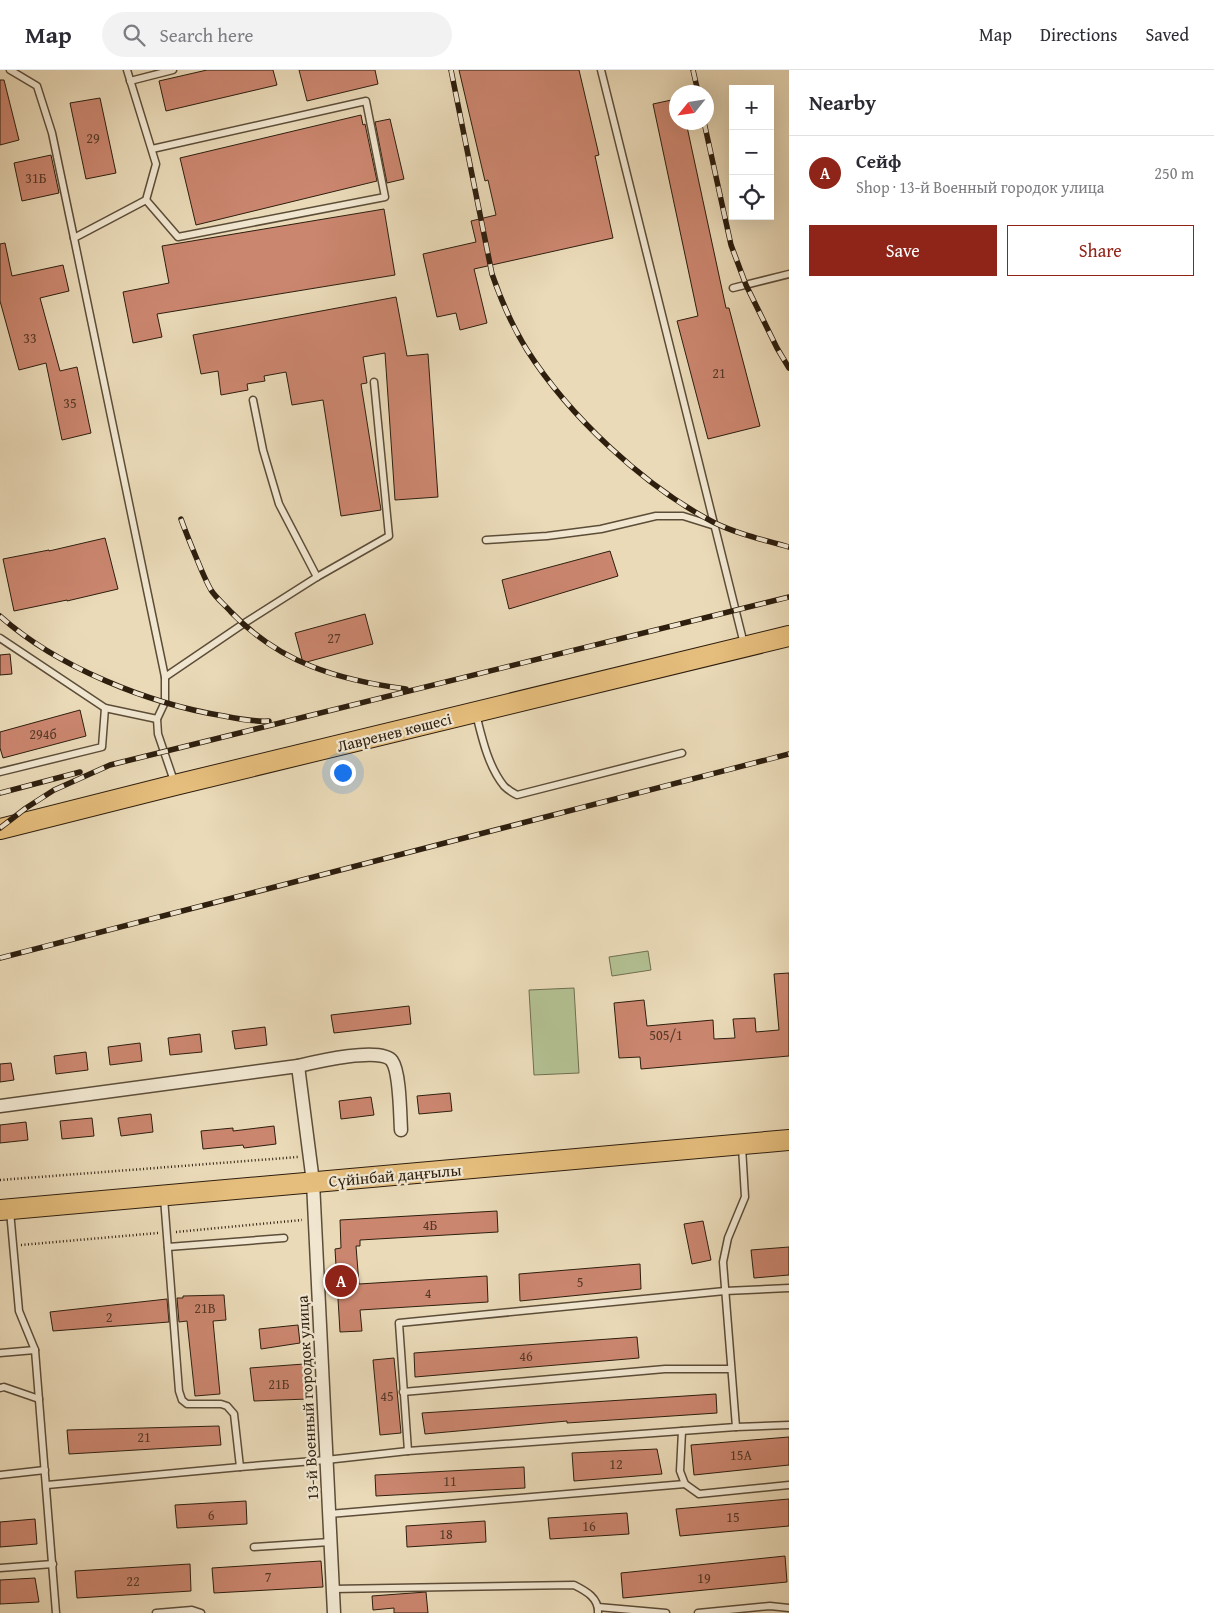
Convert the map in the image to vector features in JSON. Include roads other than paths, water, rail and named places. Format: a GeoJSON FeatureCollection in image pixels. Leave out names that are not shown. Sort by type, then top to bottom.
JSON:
{"type":"FeatureCollection","features":[{"type":"Feature","properties":{"kind":"main road","name":"Лавренев көшесі"},"geometry":{"type":"LineString","coordinates":[[0,829],[789,636]]}},
{"type":"Feature","properties":{"kind":"main road","name":"Сүйінбай даңғылы"},"geometry":{"type":"LineString","coordinates":[[5,1209],[789,1140]]}},
{"type":"Feature","properties":{"kind":"street"},"geometry":{"type":"LineString","coordinates":[[0,1106],[298,1066],[364,1054],[381,1054],[391,1059],[396,1068],[401,1130]]}},
{"type":"Feature","properties":{"kind":"street","name":"13-й Военный городок улица"},"geometry":{"type":"LineString","coordinates":[[298,1066],[313,1182],[334,1613]]}},
{"type":"Feature","properties":{"kind":"lane"},"geometry":{"type":"LineString","coordinates":[[10,70],[37,86],[52,133],[165,677],[165,702],[157,719],[158,734],[176,785]]}},
{"type":"Feature","properties":{"kind":"lane"},"geometry":{"type":"LineString","coordinates":[[74,238],[146,200],[156,164],[127,70]]}},
{"type":"Feature","properties":{"kind":"lane"},"geometry":{"type":"LineString","coordinates":[[130,81],[173,70]]}},
{"type":"Feature","properties":{"kind":"lane"},"geometry":{"type":"LineString","coordinates":[[602,70],[745,647]]}},
{"type":"Feature","properties":{"kind":"lane"},"geometry":{"type":"LineString","coordinates":[[146,200],[178,237],[385,197],[366,102],[152,149]]}},
{"type":"Feature","properties":{"kind":"lane"},"geometry":{"type":"LineString","coordinates":[[733,288],[789,274]]}},
{"type":"Feature","properties":{"kind":"lane"},"geometry":{"type":"LineString","coordinates":[[165,677],[317,577],[389,536],[374,382]]}},
{"type":"Feature","properties":{"kind":"lane"},"geometry":{"type":"LineString","coordinates":[[253,400],[263,450],[279,504],[317,577]]}},
{"type":"Feature","properties":{"kind":"lane"},"geometry":{"type":"LineString","coordinates":[[486,540],[601,530],[656,516],[683,516],[715,526]]}},
{"type":"Feature","properties":{"kind":"lane"},"geometry":{"type":"LineString","coordinates":[[0,638],[105,708],[157,719]]}},
{"type":"Feature","properties":{"kind":"lane"},"geometry":{"type":"LineString","coordinates":[[0,772],[102,747],[105,708]]}},
{"type":"Feature","properties":{"kind":"lane"},"geometry":{"type":"LineString","coordinates":[[475,712],[486,750],[494,769],[505,788],[517,795],[682,753]]}},
{"type":"Feature","properties":{"kind":"lane"},"geometry":{"type":"LineString","coordinates":[[736,1427],[722,1262],[728,1238],[745,1197],[742,1144]]}},
{"type":"Feature","properties":{"kind":"lane"},"geometry":{"type":"LineString","coordinates":[[163,1195],[179,1391],[182,1400],[187,1404],[221,1404],[227,1406],[234,1414],[240,1467]]}},
{"type":"Feature","properties":{"kind":"lane"},"geometry":{"type":"LineString","coordinates":[[5,1209],[19,1311],[35,1350],[56,1613]]}},
{"type":"Feature","properties":{"kind":"lane"},"geometry":{"type":"LineString","coordinates":[[168,1247],[284,1238]]}},
{"type":"Feature","properties":{"kind":"lane"},"geometry":{"type":"LineString","coordinates":[[408,1451],[399,1323],[725,1291],[789,1288]]}},
{"type":"Feature","properties":{"kind":"lane"},"geometry":{"type":"LineString","coordinates":[[0,1353],[35,1350]]}},
{"type":"Feature","properties":{"kind":"lane"},"geometry":{"type":"LineString","coordinates":[[403,1392],[665,1369],[730,1369]]}},
{"type":"Feature","properties":{"kind":"lane"},"geometry":{"type":"LineString","coordinates":[[0,1388],[4,1387],[39,1399]]}},
{"type":"Feature","properties":{"kind":"lane"},"geometry":{"type":"LineString","coordinates":[[47,1485],[408,1451],[736,1427],[789,1425]]}},
{"type":"Feature","properties":{"kind":"lane"},"geometry":{"type":"LineString","coordinates":[[682,1431],[680,1471],[685,1484],[699,1494],[789,1485]]}},
{"type":"Feature","properties":{"kind":"lane"},"geometry":{"type":"LineString","coordinates":[[0,1475],[46,1470]]}},
{"type":"Feature","properties":{"kind":"lane"},"geometry":{"type":"LineString","coordinates":[[329,1514],[685,1484]]}},
{"type":"Feature","properties":{"kind":"lane"},"geometry":{"type":"LineString","coordinates":[[254,1547],[330,1542]]}},
{"type":"Feature","properties":{"kind":"lane"},"geometry":{"type":"LineString","coordinates":[[0,1568],[53,1564]]}},
{"type":"Feature","properties":{"kind":"lane"},"geometry":{"type":"LineString","coordinates":[[332,1588],[574,1585],[590,1593],[598,1610],[666,1613]]}},
{"type":"Feature","properties":{"kind":"lane"},"geometry":{"type":"LineString","coordinates":[[698,1613],[770,1606],[789,1608]]}},
{"type":"Feature","properties":{"kind":"lane"},"geometry":{"type":"LineString","coordinates":[[156,1613],[192,1610],[201,1613]]}},
{"type":"Feature","properties":{"kind":"railway"},"geometry":{"type":"LineString","coordinates":[[451,70],[492,274],[516,332],[544,375],[586,424],[635,469],[661,489],[713,522],[731,530],[789,547]]}},
{"type":"Feature","properties":{"kind":"railway"},"geometry":{"type":"LineString","coordinates":[[693,70],[696,85]]}},
{"type":"Feature","properties":{"kind":"railway"},"geometry":{"type":"LineString","coordinates":[[706,130],[731,245],[746,285],[789,368]]}},
{"type":"Feature","properties":{"kind":"railway"},"geometry":{"type":"LineString","coordinates":[[181,519],[211,590],[250,630],[269,644],[311,666],[357,680],[406,689]]}},
{"type":"Feature","properties":{"kind":"railway"},"geometry":{"type":"LineString","coordinates":[[0,828],[54,790],[110,765],[789,597]]}},
{"type":"Feature","properties":{"kind":"railway"},"geometry":{"type":"LineString","coordinates":[[0,616],[48,651],[76,667],[135,693],[195,710],[246,720],[269,721]]}},
{"type":"Feature","properties":{"kind":"railway"},"geometry":{"type":"LineString","coordinates":[[0,958],[789,754]]}},
{"type":"Feature","properties":{"kind":"railway"},"geometry":{"type":"LineString","coordinates":[[0,793],[80,772]]}},
{"type":"Feature","properties":{"kind":"place","name":"Сейф"},"geometry":{"type":"Point","coordinates":[341,1281]}}]}
